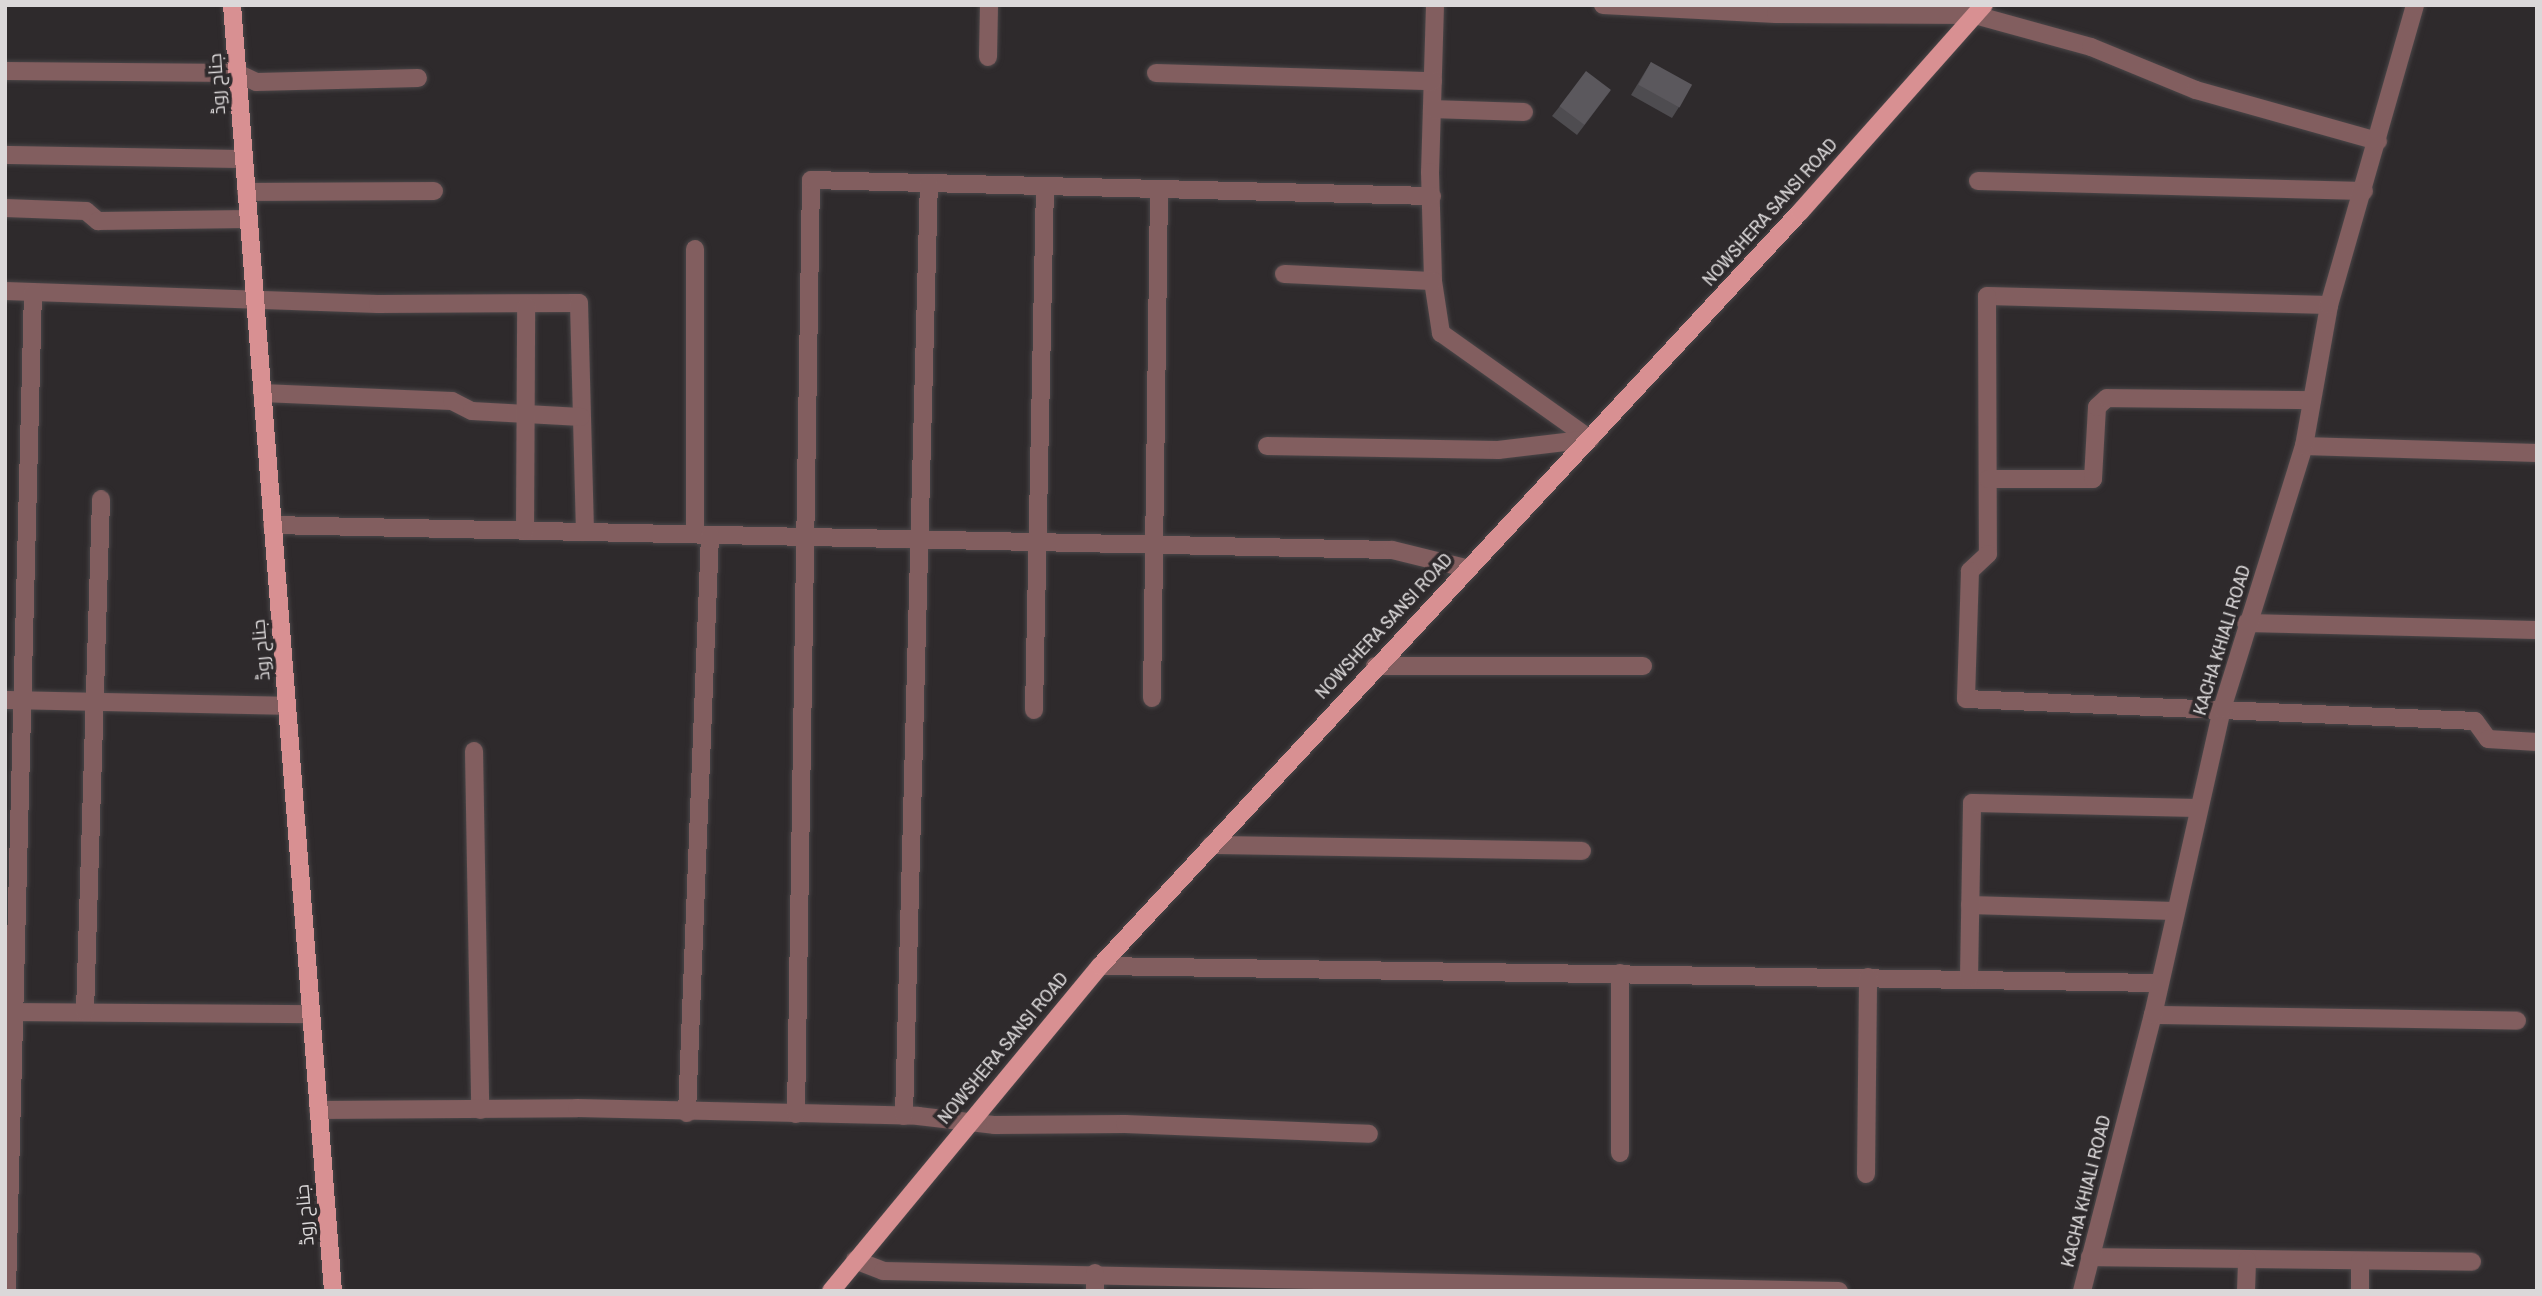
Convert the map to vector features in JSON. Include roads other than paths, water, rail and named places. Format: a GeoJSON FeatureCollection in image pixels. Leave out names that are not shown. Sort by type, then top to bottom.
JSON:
{"type":"FeatureCollection","features":[{"type":"Feature","properties":{"kind":"main road","name":"جناح روڈ"},"geometry":{"type":"LineString","coordinates":[[232,5],[332,1291]]}},
{"type":"Feature","properties":{"kind":"main road","name":"NOWSHERA SANSI ROAD"},"geometry":{"type":"LineString","coordinates":[[831,1291],[966,1122],[1100,966],[1466,568],[1590,439],[1979,10]]}},
{"type":"Feature","properties":{"kind":"street"},"geometry":{"type":"LineString","coordinates":[[988,57],[989,5]]}},
{"type":"Feature","properties":{"kind":"street"},"geometry":{"type":"LineString","coordinates":[[1435,5],[1432,109],[1433,281],[1441,334],[1590,439]]}},
{"type":"Feature","properties":{"kind":"street"},"geometry":{"type":"LineString","coordinates":[[1603,5],[1776,14],[1979,10],[2091,47],[2196,90],[2378,141]]}},
{"type":"Feature","properties":{"kind":"street","name":"KACHA KHIALI ROAD"},"geometry":{"type":"LineString","coordinates":[[2082,1291],[2153,1015],[2174,911],[2222,709],[2246,623],[2304,446],[2329,305],[2378,141],[2412,6]]}},
{"type":"Feature","properties":{"kind":"street"},"geometry":{"type":"LineString","coordinates":[[5,71],[237,73],[256,82],[418,78]]}},
{"type":"Feature","properties":{"kind":"street"},"geometry":{"type":"LineString","coordinates":[[1156,73],[1433,81]]}},
{"type":"Feature","properties":{"kind":"street"},"geometry":{"type":"LineString","coordinates":[[1432,109],[1524,112]]}},
{"type":"Feature","properties":{"kind":"street"},"geometry":{"type":"LineString","coordinates":[[5,155],[244,159]]}},
{"type":"Feature","properties":{"kind":"street"},"geometry":{"type":"LineString","coordinates":[[796,1114],[811,180],[1432,197]]}},
{"type":"Feature","properties":{"kind":"street"},"geometry":{"type":"LineString","coordinates":[[1978,181],[2364,191]]}},
{"type":"Feature","properties":{"kind":"street"},"geometry":{"type":"LineString","coordinates":[[904,1116],[929,183]]}},
{"type":"Feature","properties":{"kind":"street"},"geometry":{"type":"LineString","coordinates":[[1034,710],[1045,186]]}},
{"type":"Feature","properties":{"kind":"street"},"geometry":{"type":"LineString","coordinates":[[1152,698],[1159,190]]}},
{"type":"Feature","properties":{"kind":"street"},"geometry":{"type":"LineString","coordinates":[[246,192],[434,191]]}},
{"type":"Feature","properties":{"kind":"street"},"geometry":{"type":"LineString","coordinates":[[5,208],[86,211],[98,221],[248,219]]}},
{"type":"Feature","properties":{"kind":"street"},"geometry":{"type":"LineString","coordinates":[[687,1113],[703,535],[695,248]]}},
{"type":"Feature","properties":{"kind":"street"},"geometry":{"type":"LineString","coordinates":[[1284,274],[1433,281]]}},
{"type":"Feature","properties":{"kind":"street"},"geometry":{"type":"LineString","coordinates":[[5,291],[254,301],[526,306],[579,303],[585,532]]}},
{"type":"Feature","properties":{"kind":"street"},"geometry":{"type":"LineString","coordinates":[[8,1291],[15,1012],[14,700],[33,292]]}},
{"type":"Feature","properties":{"kind":"street"},"geometry":{"type":"LineString","coordinates":[[2329,305],[1987,296],[1988,554],[1969,571],[1966,699],[2475,722],[2488,739],[2537,742]]}},
{"type":"Feature","properties":{"kind":"street"},"geometry":{"type":"LineString","coordinates":[[525,531],[526,306]]}},
{"type":"Feature","properties":{"kind":"street"},"geometry":{"type":"LineString","coordinates":[[262,393],[453,401],[472,411],[581,416]]}},
{"type":"Feature","properties":{"kind":"street"},"geometry":{"type":"LineString","coordinates":[[1988,479],[2092,479],[2097,407],[2107,398],[2312,400]]}},
{"type":"Feature","properties":{"kind":"street"},"geometry":{"type":"LineString","coordinates":[[1267,446],[1498,450],[1590,439]]}},
{"type":"Feature","properties":{"kind":"street"},"geometry":{"type":"LineString","coordinates":[[2304,446],[2537,453]]}},
{"type":"Feature","properties":{"kind":"street"},"geometry":{"type":"LineString","coordinates":[[85,1012],[101,499]]}},
{"type":"Feature","properties":{"kind":"street"},"geometry":{"type":"LineString","coordinates":[[272,525],[1392,550],[1466,568]]}},
{"type":"Feature","properties":{"kind":"street"},"geometry":{"type":"LineString","coordinates":[[2246,623],[2537,630]]}},
{"type":"Feature","properties":{"kind":"street"},"geometry":{"type":"LineString","coordinates":[[1375,666],[1643,666]]}},
{"type":"Feature","properties":{"kind":"street"},"geometry":{"type":"LineString","coordinates":[[14,700],[286,706]]}},
{"type":"Feature","properties":{"kind":"street"},"geometry":{"type":"LineString","coordinates":[[474,751],[480,1110]]}},
{"type":"Feature","properties":{"kind":"street"},"geometry":{"type":"LineString","coordinates":[[1969,978],[1972,803],[2199,808]]}},
{"type":"Feature","properties":{"kind":"street"},"geometry":{"type":"LineString","coordinates":[[1211,845],[1583,851]]}},
{"type":"Feature","properties":{"kind":"street"},"geometry":{"type":"LineString","coordinates":[[1970,905],[2174,911]]}},
{"type":"Feature","properties":{"kind":"street"},"geometry":{"type":"LineString","coordinates":[[1100,966],[2158,983]]}},
{"type":"Feature","properties":{"kind":"street"},"geometry":{"type":"LineString","coordinates":[[1619,1153],[1620,973]]}},
{"type":"Feature","properties":{"kind":"street"},"geometry":{"type":"LineString","coordinates":[[1866,1174],[1868,977]]}},
{"type":"Feature","properties":{"kind":"street"},"geometry":{"type":"LineString","coordinates":[[15,1012],[311,1014]]}},
{"type":"Feature","properties":{"kind":"street"},"geometry":{"type":"LineString","coordinates":[[2153,1015],[2517,1021]]}},
{"type":"Feature","properties":{"kind":"street"},"geometry":{"type":"LineString","coordinates":[[318,1110],[904,1116],[966,1122],[1369,1134]]}},
{"type":"Feature","properties":{"kind":"street"},"geometry":{"type":"LineString","coordinates":[[2090,1256],[2472,1262]]}},
{"type":"Feature","properties":{"kind":"street"},"geometry":{"type":"LineString","coordinates":[[855,1260],[883,1271],[1095,1282],[1839,1291]]}},
{"type":"Feature","properties":{"kind":"street"},"geometry":{"type":"LineString","coordinates":[[2246,1291],[2247,1260]]}},
{"type":"Feature","properties":{"kind":"street"},"geometry":{"type":"LineString","coordinates":[[2360,1261],[2360,1291]]}}]}
